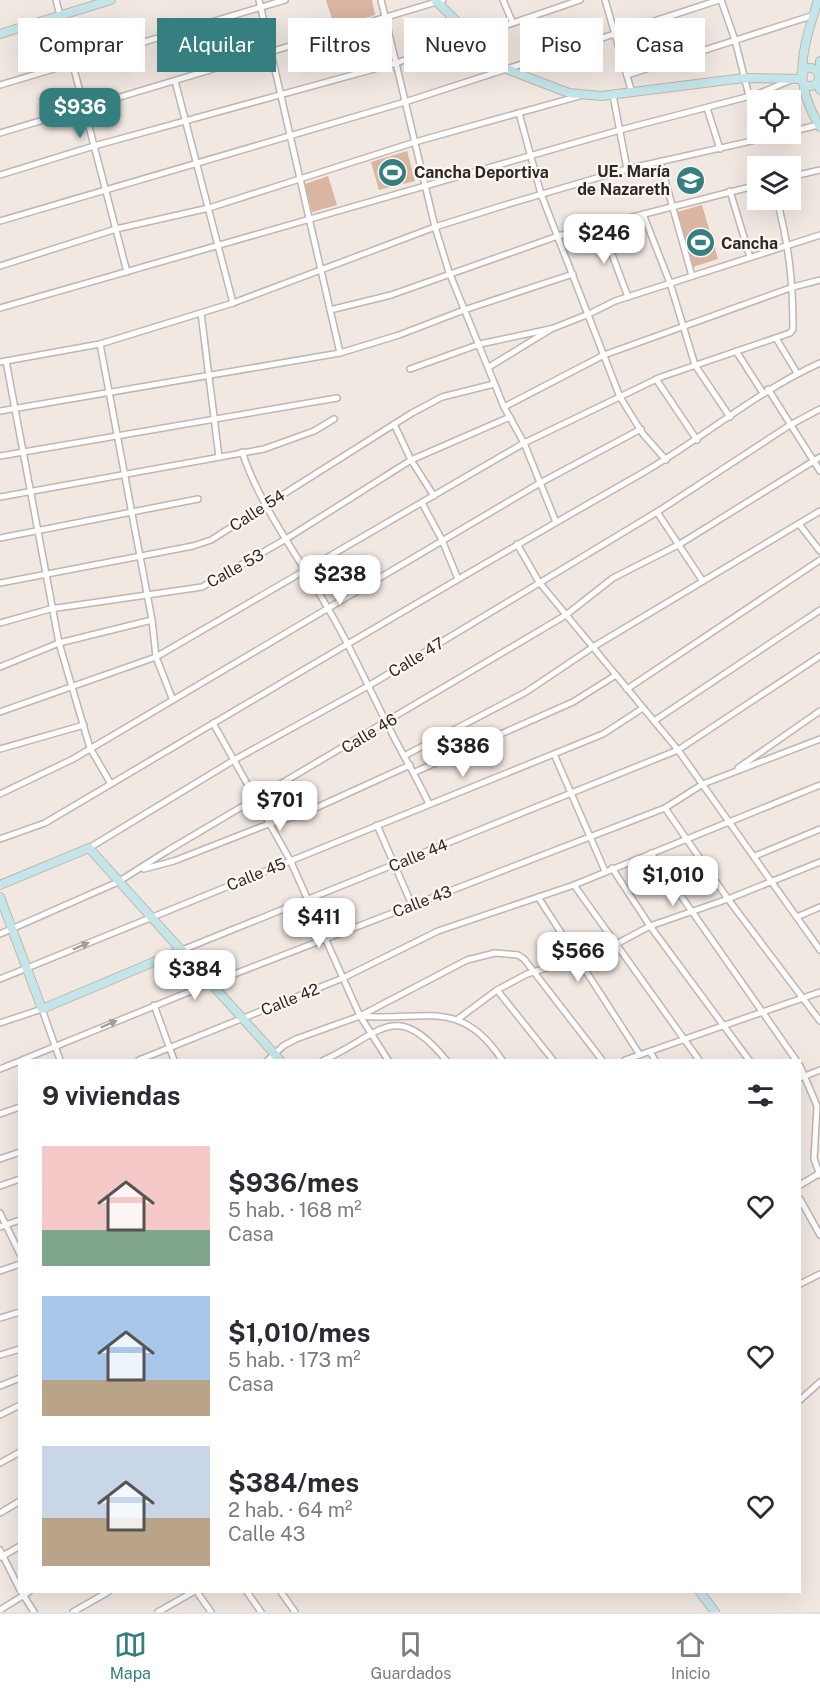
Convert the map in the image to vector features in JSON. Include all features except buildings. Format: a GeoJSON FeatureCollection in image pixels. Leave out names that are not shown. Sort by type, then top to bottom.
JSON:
{"type":"FeatureCollection","features":[{"type":"Feature","properties":{"kind":"street"},"geometry":{"type":"LineString","coordinates":[[56,0],[60,16]]}},
{"type":"Feature","properties":{"kind":"street"},"geometry":{"type":"LineString","coordinates":[[0,34],[111,0]]}},
{"type":"Feature","properties":{"kind":"street"},"geometry":{"type":"LineString","coordinates":[[259,0],[263,18]]}},
{"type":"Feature","properties":{"kind":"street"},"geometry":{"type":"LineString","coordinates":[[145,42],[285,0]]}},
{"type":"Feature","properties":{"kind":"street"},"geometry":{"type":"LineString","coordinates":[[381,0],[386,18],[439,1],[455,18]]}},
{"type":"Feature","properties":{"kind":"street"},"geometry":{"type":"LineString","coordinates":[[503,0],[512,21]]}},
{"type":"Feature","properties":{"kind":"street"},"geometry":{"type":"LineString","coordinates":[[508,23],[580,0]]}},
{"type":"Feature","properties":{"kind":"street"},"geometry":{"type":"LineString","coordinates":[[508,67],[615,35],[604,0]]}},
{"type":"Feature","properties":{"kind":"street"},"geometry":{"type":"LineString","coordinates":[[666,18],[720,0],[735,40],[747,90]]}},
{"type":"Feature","properties":{"kind":"street"},"geometry":{"type":"LineString","coordinates":[[801,130],[819,126],[798,78],[818,0]]}},
{"type":"Feature","properties":{"kind":"street"},"geometry":{"type":"LineString","coordinates":[[627,75],[814,15]]}},
{"type":"Feature","properties":{"kind":"street"},"geometry":{"type":"LineString","coordinates":[[392,45],[435,227],[450,272],[494,384],[524,443],[556,522]]}},
{"type":"Feature","properties":{"kind":"street"},"geometry":{"type":"LineString","coordinates":[[0,175],[94,146],[404,60]]}},
{"type":"Feature","properties":{"kind":"street"},"geometry":{"type":"LineString","coordinates":[[820,61],[818,76],[820,90]]}},
{"type":"Feature","properties":{"kind":"street"},"geometry":{"type":"LineString","coordinates":[[769,90],[798,78],[809,68],[818,76]]}},
{"type":"Feature","properties":{"kind":"street"},"geometry":{"type":"LineString","coordinates":[[508,70],[569,93],[586,95],[632,93],[744,78],[798,78],[810,86],[818,76]]}},
{"type":"Feature","properties":{"kind":"street"},"geometry":{"type":"LineString","coordinates":[[0,85],[45,72]]}},
{"type":"Feature","properties":{"kind":"street"},"geometry":{"type":"LineString","coordinates":[[74,72],[127,272]]}},
{"type":"Feature","properties":{"kind":"street"},"geometry":{"type":"LineString","coordinates":[[0,133],[205,72]]}},
{"type":"Feature","properties":{"kind":"street"},"geometry":{"type":"LineString","coordinates":[[275,72],[340,352]]}},
{"type":"Feature","properties":{"kind":"street"},"geometry":{"type":"LineString","coordinates":[[0,221],[405,102],[492,72]]}},
{"type":"Feature","properties":{"kind":"street"},"geometry":{"type":"LineString","coordinates":[[626,72],[632,93]]}},
{"type":"Feature","properties":{"kind":"street"},"geometry":{"type":"LineString","coordinates":[[175,81],[233,303]]}},
{"type":"Feature","properties":{"kind":"street"},"geometry":{"type":"LineString","coordinates":[[0,266],[116,229],[208,208],[415,141],[586,95]]}},
{"type":"Feature","properties":{"kind":"street"},"geometry":{"type":"LineString","coordinates":[[613,95],[627,169]]}},
{"type":"Feature","properties":{"kind":"street"},"geometry":{"type":"LineString","coordinates":[[0,308],[620,130],[747,97]]}},
{"type":"Feature","properties":{"kind":"street"},"geometry":{"type":"LineString","coordinates":[[707,108],[720,149]]}},
{"type":"Feature","properties":{"kind":"street"},"geometry":{"type":"LineString","coordinates":[[519,113],[541,194],[620,397],[641,429],[666,460]]}},
{"type":"Feature","properties":{"kind":"street"},"geometry":{"type":"LineString","coordinates":[[111,784],[90,748],[50,609],[14,408],[3,361],[100,344],[233,303],[435,227],[627,169],[747,143]]}},
{"type":"Feature","properties":{"kind":"street"},"geometry":{"type":"LineString","coordinates":[[660,162],[692,276]]}},
{"type":"Feature","properties":{"kind":"street"},"geometry":{"type":"LineString","coordinates":[[801,174],[820,170]]}},
{"type":"Feature","properties":{"kind":"street"},"geometry":{"type":"LineString","coordinates":[[330,310],[391,295],[450,272],[558,236],[747,187]]}},
{"type":"Feature","properties":{"kind":"street"},"geometry":{"type":"LineString","coordinates":[[730,191],[750,257]]}},
{"type":"Feature","properties":{"kind":"street"},"geometry":{"type":"LineString","coordinates":[[0,712],[156,657],[306,572],[524,443],[656,379],[790,333],[793,329],[793,288],[789,244],[780,210]]}},
{"type":"Feature","properties":{"kind":"street"},"geometry":{"type":"LineString","coordinates":[[643,214],[670,283],[696,365],[730,417]]}},
{"type":"Feature","properties":{"kind":"street"},"geometry":{"type":"LineString","coordinates":[[601,225],[628,297]]}},
{"type":"Feature","properties":{"kind":"street"},"geometry":{"type":"LineString","coordinates":[[410,369],[480,344],[551,329],[628,297],[820,235]]}},
{"type":"Feature","properties":{"kind":"street"},"geometry":{"type":"LineString","coordinates":[[0,411],[340,352],[399,335],[464,310],[573,274]]}},
{"type":"Feature","properties":{"kind":"street"},"geometry":{"type":"LineString","coordinates":[[504,407],[604,355],[820,280]]}},
{"type":"Feature","properties":{"kind":"street"},"geometry":{"type":"LineString","coordinates":[[201,313],[212,418],[219,458]]}},
{"type":"Feature","properties":{"kind":"street"},"geometry":{"type":"LineString","coordinates":[[489,367],[551,329]]}},
{"type":"Feature","properties":{"kind":"street"},"geometry":{"type":"LineString","coordinates":[[776,338],[797,374]]}},
{"type":"Feature","properties":{"kind":"street"},"geometry":{"type":"LineString","coordinates":[[100,344],[148,597],[156,657],[172,698]]}},
{"type":"Feature","properties":{"kind":"street"},"geometry":{"type":"LineString","coordinates":[[736,351],[790,425],[820,471]]}},
{"type":"Feature","properties":{"kind":"street"},"geometry":{"type":"LineString","coordinates":[[0,839],[45,823],[517,544],[666,460],[766,391],[820,363]]}},
{"type":"Feature","properties":{"kind":"street"},"geometry":{"type":"LineString","coordinates":[[656,379],[697,440]]}},
{"type":"Feature","properties":{"kind":"street","name":"Calle 54"},"geometry":{"type":"LineString","coordinates":[[0,583],[193,546],[211,540],[394,424],[442,398],[494,384]]}},
{"type":"Feature","properties":{"kind":"street"},"geometry":{"type":"LineString","coordinates":[[0,456],[337,398]]}},
{"type":"Feature","properties":{"kind":"street","name":"Calle 47"},"geometry":{"type":"LineString","coordinates":[[0,885],[89,848],[234,760],[370,685],[657,512],[790,425],[820,409]]}},
{"type":"Feature","properties":{"kind":"street","name":"Calle 53"},"geometry":{"type":"LineString","coordinates":[[0,623],[50,609],[148,597],[202,587],[286,539],[411,460],[510,417]]}},
{"type":"Feature","properties":{"kind":"street"},"geometry":{"type":"LineString","coordinates":[[0,497],[264,449],[314,431],[334,419]]}},
{"type":"Feature","properties":{"kind":"street"},"geometry":{"type":"LineString","coordinates":[[394,424],[411,460],[434,496]]}},
{"type":"Feature","properties":{"kind":"street"},"geometry":{"type":"LineString","coordinates":[[0,794],[90,748],[327,606],[540,483],[641,429]]}},
{"type":"Feature","properties":{"kind":"street"},"geometry":{"type":"LineString","coordinates":[[242,452],[265,505],[327,606],[370,685],[404,756],[415,772],[429,804]]}},
{"type":"Feature","properties":{"kind":"street","name":"Calle 46"},"geometry":{"type":"LineString","coordinates":[[0,934],[140,870],[167,851],[566,615],[613,579],[680,544],[820,457]]}},
{"type":"Feature","properties":{"kind":"street"},"geometry":{"type":"LineString","coordinates":[[0,538],[198,499]]}},
{"type":"Feature","properties":{"kind":"street"},"geometry":{"type":"LineString","coordinates":[[422,503],[442,540],[458,579]]}},
{"type":"Feature","properties":{"kind":"street"},"geometry":{"type":"LineString","coordinates":[[404,756],[526,692],[593,647],[820,511]]}},
{"type":"Feature","properties":{"kind":"street"},"geometry":{"type":"LineString","coordinates":[[657,512],[702,580]]}},
{"type":"Feature","properties":{"kind":"street"},"geometry":{"type":"LineString","coordinates":[[799,524],[820,551]]}},
{"type":"Feature","properties":{"kind":"street"},"geometry":{"type":"LineString","coordinates":[[517,544],[539,582],[678,750],[820,950]]}},
{"type":"Feature","properties":{"kind":"street"},"geometry":{"type":"LineString","coordinates":[[627,689],[820,560]]}},
{"type":"Feature","properties":{"kind":"street"},"geometry":{"type":"LineString","coordinates":[[654,722],[820,610]]}},
{"type":"Feature","properties":{"kind":"street"},"geometry":{"type":"LineString","coordinates":[[0,667],[59,643],[152,620]]}},
{"type":"Feature","properties":{"kind":"street","name":"Calle 44"},"geometry":{"type":"LineString","coordinates":[[0,1023],[678,750],[820,656]]}},
{"type":"Feature","properties":{"kind":"street"},"geometry":{"type":"LineString","coordinates":[[415,772],[573,702],[616,675]]}},
{"type":"Feature","properties":{"kind":"street","name":"Calle 45"},"geometry":{"type":"LineString","coordinates":[[0,979],[603,734],[643,708]]}},
{"type":"Feature","properties":{"kind":"street"},"geometry":{"type":"LineString","coordinates":[[729,774],[820,711]]}},
{"type":"Feature","properties":{"kind":"street"},"geometry":{"type":"LineString","coordinates":[[213,723],[271,823],[360,1016],[387,1059]]}},
{"type":"Feature","properties":{"kind":"street"},"geometry":{"type":"LineString","coordinates":[[0,749],[84,725]]}},
{"type":"Feature","properties":{"kind":"street"},"geometry":{"type":"LineString","coordinates":[[818,740],[820,748]]}},
{"type":"Feature","properties":{"kind":"street","name":"Calle 43"},"geometry":{"type":"LineString","coordinates":[[26,1059],[211,982],[665,808],[703,784],[818,740]]}},
{"type":"Feature","properties":{"kind":"street"},"geometry":{"type":"LineString","coordinates":[[554,754],[605,871]]}},
{"type":"Feature","properties":{"kind":"street"},"geometry":{"type":"LineString","coordinates":[[140,870],[174,861],[271,823],[298,816],[410,765]]}},
{"type":"Feature","properties":{"kind":"street","name":"Calle 42"},"geometry":{"type":"LineString","coordinates":[[141,1059],[344,978],[438,931],[574,885],[820,785]]}},
{"type":"Feature","properties":{"kind":"street"},"geometry":{"type":"LineString","coordinates":[[665,808],[728,899],[820,1021]]}},
{"type":"Feature","properties":{"kind":"street"},"geometry":{"type":"LineString","coordinates":[[377,825],[412,905]]}},
{"type":"Feature","properties":{"kind":"street"},"geometry":{"type":"LineString","coordinates":[[755,856],[820,829]]}},
{"type":"Feature","properties":{"kind":"street"},"geometry":{"type":"LineString","coordinates":[[89,848],[211,982],[242,1018],[272,1059],[296,1039],[360,1016],[467,960],[495,953],[518,955],[536,971],[548,992],[601,1059]]}},
{"type":"Feature","properties":{"kind":"street"},"geometry":{"type":"LineString","coordinates":[[651,853],[795,1059]]}},
{"type":"Feature","properties":{"kind":"street"},"geometry":{"type":"LineString","coordinates":[[459,1019],[497,990],[536,971],[558,964],[579,964],[650,926],[694,912],[820,862]]}},
{"type":"Feature","properties":{"kind":"street"},"geometry":{"type":"LineString","coordinates":[[612,868],[650,926],[748,1059]]}},
{"type":"Feature","properties":{"kind":"street"},"geometry":{"type":"LineString","coordinates":[[574,885],[698,1059]]}},
{"type":"Feature","properties":{"kind":"street"},"geometry":{"type":"LineString","coordinates":[[0,897],[60,1059]]}},
{"type":"Feature","properties":{"kind":"street"},"geometry":{"type":"LineString","coordinates":[[538,897],[579,964],[640,1055]]}},
{"type":"Feature","properties":{"kind":"street"},"geometry":{"type":"LineString","coordinates":[[797,917],[820,907]]}},
{"type":"Feature","properties":{"kind":"street"},"geometry":{"type":"LineString","coordinates":[[497,990],[552,1059]]}},
{"type":"Feature","properties":{"kind":"street"},"geometry":{"type":"LineString","coordinates":[[628,1059],[820,993]]}},
{"type":"Feature","properties":{"kind":"street"},"geometry":{"type":"LineString","coordinates":[[154,1005],[174,1059]]}},
{"type":"Feature","properties":{"kind":"street"},"geometry":{"type":"LineString","coordinates":[[360,1016],[437,1015],[459,1019],[479,1033],[501,1059]]}},
{"type":"Feature","properties":{"kind":"street"},"geometry":{"type":"LineString","coordinates":[[337,1058],[370,1034],[395,1025],[411,1027],[445,1059]]}},
{"type":"Feature","properties":{"kind":"street"},"geometry":{"type":"LineString","coordinates":[[650,1052],[654,1059]]}},
{"type":"Feature","properties":{"kind":"street","name":"Calle 43"},"geometry":{"type":"LineString","coordinates":[[0,1069],[18,1062]]}},
{"type":"Feature","properties":{"kind":"street"},"geometry":{"type":"LineString","coordinates":[[801,1184],[820,1174],[814,1159],[817,1106],[802,1076],[820,1070]]}},
{"type":"Feature","properties":{"kind":"street"},"geometry":{"type":"LineString","coordinates":[[0,1114],[18,1108]]}},
{"type":"Feature","properties":{"kind":"street"},"geometry":{"type":"LineString","coordinates":[[0,1159],[18,1153]]}},
{"type":"Feature","properties":{"kind":"street"},"geometry":{"type":"LineString","coordinates":[[0,1186],[18,1180]]}},
{"type":"Feature","properties":{"kind":"street"},"geometry":{"type":"LineString","coordinates":[[801,1201],[820,1235]]}},
{"type":"Feature","properties":{"kind":"street"},"geometry":{"type":"LineString","coordinates":[[0,1213],[3,1226],[18,1251]]}},
{"type":"Feature","properties":{"kind":"street"},"geometry":{"type":"LineString","coordinates":[[3,1226],[18,1221]]}},
{"type":"Feature","properties":{"kind":"street"},"geometry":{"type":"LineString","coordinates":[[0,1271],[18,1265]]}},
{"type":"Feature","properties":{"kind":"street"},"geometry":{"type":"LineString","coordinates":[[801,1284],[820,1274]]}},
{"type":"Feature","properties":{"kind":"street"},"geometry":{"type":"LineString","coordinates":[[0,1318],[18,1313]]}},
{"type":"Feature","properties":{"kind":"street"},"geometry":{"type":"LineString","coordinates":[[0,1356],[18,1350]]}},
{"type":"Feature","properties":{"kind":"street"},"geometry":{"type":"LineString","coordinates":[[0,1386],[18,1379]]}},
{"type":"Feature","properties":{"kind":"street"},"geometry":{"type":"LineString","coordinates":[[801,1399],[820,1382]]}},
{"type":"Feature","properties":{"kind":"street"},"geometry":{"type":"LineString","coordinates":[[0,1415],[18,1407]]}},
{"type":"Feature","properties":{"kind":"street"},"geometry":{"type":"LineString","coordinates":[[0,1463],[18,1453]]}},
{"type":"Feature","properties":{"kind":"street"},"geometry":{"type":"LineString","coordinates":[[0,1513],[18,1502]]}},
{"type":"Feature","properties":{"kind":"street"},"geometry":{"type":"LineString","coordinates":[[18,1547],[1,1554],[18,1583]]}},
{"type":"Feature","properties":{"kind":"street"},"geometry":{"type":"LineString","coordinates":[[0,1610],[22,1593]]}},
{"type":"Feature","properties":{"kind":"street"},"geometry":{"type":"LineString","coordinates":[[24,1593],[34,1612]]}},
{"type":"Feature","properties":{"kind":"street"},"geometry":{"type":"LineString","coordinates":[[73,1612],[106,1593]]}},
{"type":"Feature","properties":{"kind":"street"},"geometry":{"type":"LineString","coordinates":[[158,1612],[193,1593]]}},
{"type":"Feature","properties":{"kind":"street"},"geometry":{"type":"LineString","coordinates":[[196,1593],[211,1612]]}},
{"type":"Feature","properties":{"kind":"street"},"geometry":{"type":"LineString","coordinates":[[248,1593],[261,1612]]}},
{"type":"Feature","properties":{"kind":"street"},"geometry":{"type":"LineString","coordinates":[[282,1593],[295,1612]]}},
{"type":"Feature","properties":{"kind":"street"},"geometry":{"type":"LineString","coordinates":[[701,1593],[715,1612]]}},
{"type":"Feature","properties":{"kind":"shaded area"},"geometry":{"type":"Polygon","coordinates":[[[326,0],[372,0],[375,15],[366,18],[332,18],[326,0]]]}},
{"type":"Feature","properties":{"kind":"shaded area","name":"Cancha Deportiva"},"geometry":{"type":"Polygon","coordinates":[[[407,151],[415,181],[379,190],[371,162],[407,151]]]}},
{"type":"Feature","properties":{"kind":"shaded area"},"geometry":{"type":"Polygon","coordinates":[[[328,176],[337,205],[312,212],[305,184],[328,176]]]}},
{"type":"Feature","properties":{"kind":"shaded area"},"geometry":{"type":"Polygon","coordinates":[[[702,205],[718,259],[693,267],[677,212],[702,205]]]}},
{"type":"Feature","properties":{"kind":"place","name":"Cancha Deportiva"},"geometry":{"type":"Point","coordinates":[393,172]}},
{"type":"Feature","properties":{"kind":"place","name":"UE. María de Nazareth"},"geometry":{"type":"Point","coordinates":[691,180]}},
{"type":"Feature","properties":{"kind":"place","name":"Cancha"},"geometry":{"type":"Point","coordinates":[700,243]}}]}
